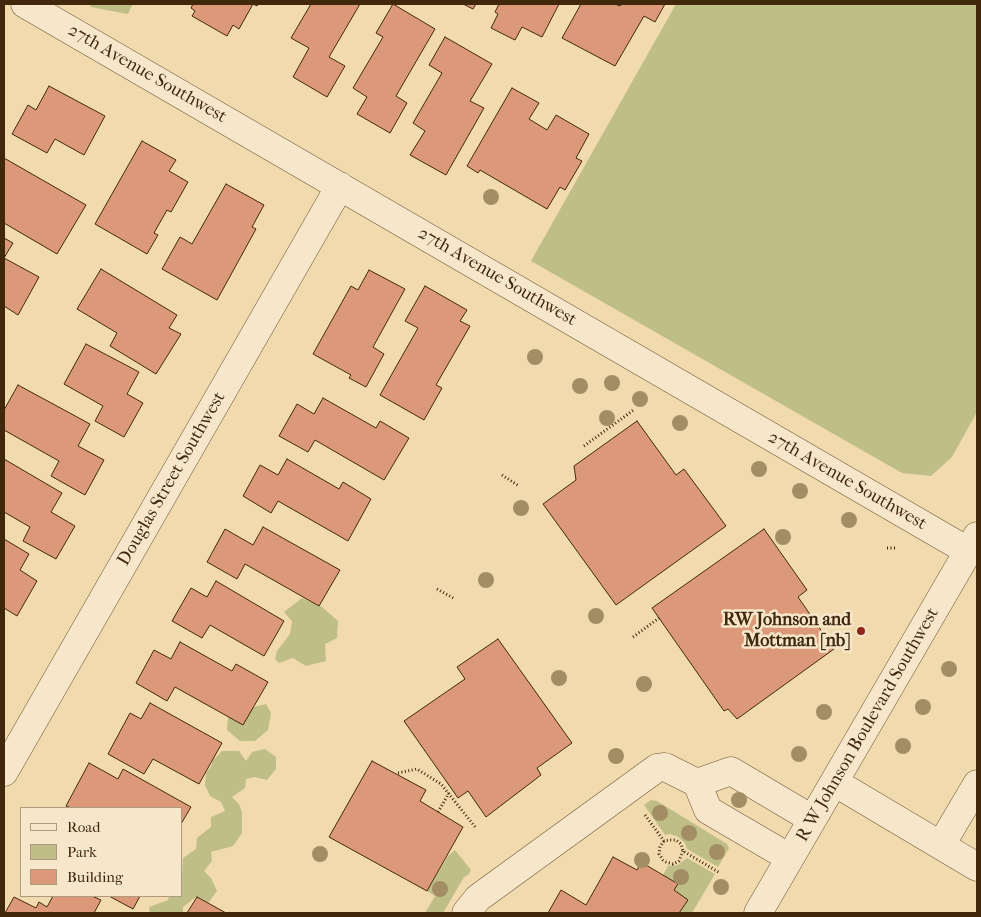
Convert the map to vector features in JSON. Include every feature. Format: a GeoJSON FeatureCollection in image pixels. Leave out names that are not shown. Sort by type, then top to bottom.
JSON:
{"type":"FeatureCollection","features":[{"type":"Feature","properties":{"kind":"street","name":"27th Avenue Southwest"},"geometry":{"type":"LineString","coordinates":[[25,4],[340,186],[973,543]]}},
{"type":"Feature","properties":{"kind":"street","name":"Douglas Street Southwest"},"geometry":{"type":"LineString","coordinates":[[4,772],[340,186]]}},
{"type":"Feature","properties":{"kind":"street","name":"R W Johnson Boulevard Southwest"},"geometry":{"type":"LineString","coordinates":[[758,913],[973,543]]}},
{"type":"Feature","properties":{"kind":"street"},"geometry":{"type":"LineString","coordinates":[[466,913],[478,898],[657,768],[665,766],[697,783],[708,810],[790,858]]}},
{"type":"Feature","properties":{"kind":"street"},"geometry":{"type":"LineString","coordinates":[[697,783],[731,771],[812,819]]}},
{"type":"Feature","properties":{"kind":"street"},"geometry":{"type":"LineString","coordinates":[[834,782],[977,867]]}},
{"type":"Feature","properties":{"kind":"street"},"geometry":{"type":"LineString","coordinates":[[941,845],[977,784]]}},
{"type":"Feature","properties":{"kind":"path"},"geometry":{"type":"LineString","coordinates":[[584,446],[635,409]]}},
{"type":"Feature","properties":{"kind":"path"},"geometry":{"type":"LineString","coordinates":[[502,475],[519,486]]}},
{"type":"Feature","properties":{"kind":"path"},"geometry":{"type":"LineString","coordinates":[[437,589],[455,599]]}},
{"type":"Feature","properties":{"kind":"path"},"geometry":{"type":"LineString","coordinates":[[634,636],[659,618]]}},
{"type":"Feature","properties":{"kind":"path"},"geometry":{"type":"LineString","coordinates":[[398,773],[417,770],[441,784],[476,828]]}},
{"type":"Feature","properties":{"kind":"path"},"geometry":{"type":"LineString","coordinates":[[438,812],[449,793]]}},
{"type":"Feature","properties":{"kind":"path"},"geometry":{"type":"LineString","coordinates":[[642,810],[664,842]]}},
{"type":"Feature","properties":{"kind":"path"},"geometry":{"type":"LineString","coordinates":[[684,851],[679,861],[673,864],[662,860],[659,854],[660,847],[664,842],[676,840],[681,844],[684,851],[720,873]]}},
{"type":"Feature","properties":{"kind":"green space"},"geometry":{"type":"Polygon","coordinates":[[[90,4],[132,5],[128,14],[91,7],[90,4]]]}},
{"type":"Feature","properties":{"kind":"green space"},"geometry":{"type":"Polygon","coordinates":[[[676,4],[977,4],[977,412],[952,457],[931,476],[902,473],[531,261],[676,4]]]}},
{"type":"Feature","properties":{"kind":"green space"},"geometry":{"type":"Polygon","coordinates":[[[302,598],[322,607],[338,621],[337,638],[325,644],[326,661],[306,666],[293,658],[279,663],[275,659],[277,651],[290,634],[292,621],[284,612],[302,598]]]}},
{"type":"Feature","properties":{"kind":"green space"},"geometry":{"type":"Polygon","coordinates":[[[266,704],[271,713],[268,730],[255,741],[240,741],[227,730],[228,718],[231,713],[266,704]]]}},
{"type":"Feature","properties":{"kind":"green space"},"geometry":{"type":"Polygon","coordinates":[[[265,749],[276,757],[276,769],[267,780],[255,777],[246,779],[245,788],[232,797],[239,804],[242,812],[242,833],[233,846],[211,852],[212,861],[204,871],[211,878],[217,891],[208,903],[196,897],[183,907],[183,913],[150,913],[149,907],[168,900],[169,897],[182,897],[183,858],[196,849],[197,838],[211,827],[211,817],[225,811],[221,802],[210,796],[205,785],[206,773],[211,767],[213,760],[222,751],[239,751],[246,761],[252,752],[265,749]]]}},
{"type":"Feature","properties":{"kind":"green space"},"geometry":{"type":"Polygon","coordinates":[[[651,800],[657,801],[727,844],[729,848],[718,867],[687,849],[685,843],[678,837],[670,834],[665,835],[644,805],[651,800]]]}},
{"type":"Feature","properties":{"kind":"green space"},"geometry":{"type":"Polygon","coordinates":[[[455,850],[471,870],[464,877],[443,913],[425,913],[435,896],[427,891],[448,856],[455,850]]]}},
{"type":"Feature","properties":{"kind":"green space"},"geometry":{"type":"Polygon","coordinates":[[[687,858],[715,874],[692,913],[679,913],[687,900],[674,890],[677,884],[663,875],[668,866],[678,865],[687,858]]]}},
{"type":"Feature","properties":{"kind":"building"},"geometry":{"type":"Polygon","coordinates":[[[193,4],[253,4],[239,29],[233,25],[227,36],[192,16],[195,11],[191,8],[193,4]]]}},
{"type":"Feature","properties":{"kind":"building"},"geometry":{"type":"Polygon","coordinates":[[[311,4],[360,4],[329,57],[345,66],[327,97],[293,77],[309,48],[291,38],[311,4]]]}},
{"type":"Feature","properties":{"kind":"building"},"geometry":{"type":"Polygon","coordinates":[[[393,4],[435,29],[396,96],[407,103],[390,133],[357,114],[367,97],[353,88],[383,37],[376,33],[393,4]]]}},
{"type":"Feature","properties":{"kind":"building"},"geometry":{"type":"Polygon","coordinates":[[[463,4],[476,4],[473,9],[463,4]]]}},
{"type":"Feature","properties":{"kind":"building"},"geometry":{"type":"Polygon","coordinates":[[[499,4],[559,4],[542,37],[522,27],[515,40],[491,28],[498,14],[495,12],[499,4]]]}},
{"type":"Feature","properties":{"kind":"building"},"geometry":{"type":"Polygon","coordinates":[[[581,4],[615,4],[620,6],[622,4],[665,4],[655,22],[644,16],[615,66],[562,38],[581,4]]]}},
{"type":"Feature","properties":{"kind":"building"},"geometry":{"type":"Polygon","coordinates":[[[445,37],[492,64],[470,101],[484,108],[446,175],[410,155],[425,131],[413,123],[442,73],[429,65],[445,37]]]}},
{"type":"Feature","properties":{"kind":"building"},"geometry":{"type":"Polygon","coordinates":[[[49,86],[105,116],[84,155],[55,139],[47,153],[12,134],[28,105],[36,110],[49,86]]]}},
{"type":"Feature","properties":{"kind":"building"},"geometry":{"type":"Polygon","coordinates":[[[512,88],[539,103],[529,119],[547,130],[556,115],[589,134],[576,158],[582,161],[565,190],[560,187],[547,209],[480,170],[478,173],[467,166],[512,88]]]}},
{"type":"Feature","properties":{"kind":"building"},"geometry":{"type":"Polygon","coordinates":[[[142,141],[176,160],[169,171],[188,182],[171,212],[167,210],[154,233],[158,235],[147,254],[95,224],[142,141]]]}},
{"type":"Feature","properties":{"kind":"building"},"geometry":{"type":"Polygon","coordinates":[[[4,158],[86,205],[57,254],[4,223],[4,158]]]}},
{"type":"Feature","properties":{"kind":"building"},"geometry":{"type":"Polygon","coordinates":[[[226,184],[264,205],[252,227],[256,229],[217,300],[162,269],[180,237],[192,244],[226,184]]]}},
{"type":"Feature","properties":{"kind":"building"},"geometry":{"type":"Polygon","coordinates":[[[4,238],[13,243],[4,258],[4,238]]]}},
{"type":"Feature","properties":{"kind":"building"},"geometry":{"type":"Polygon","coordinates":[[[4,258],[39,277],[18,315],[4,306],[4,258]]]}},
{"type":"Feature","properties":{"kind":"building"},"geometry":{"type":"Polygon","coordinates":[[[101,269],[177,315],[169,328],[181,334],[156,374],[110,346],[117,333],[77,309],[101,269]]]}},
{"type":"Feature","properties":{"kind":"building"},"geometry":{"type":"Polygon","coordinates":[[[369,270],[405,289],[373,347],[384,354],[366,387],[349,378],[351,375],[313,354],[351,286],[358,290],[369,270]]]}},
{"type":"Feature","properties":{"kind":"building"},"geometry":{"type":"Polygon","coordinates":[[[425,286],[467,310],[460,321],[470,326],[436,385],[442,388],[424,420],[380,395],[418,328],[405,321],[425,286]]]}},
{"type":"Feature","properties":{"kind":"building"},"geometry":{"type":"Polygon","coordinates":[[[86,344],[139,372],[127,394],[143,403],[124,437],[95,421],[103,406],[64,384],[86,344]]]}},
{"type":"Feature","properties":{"kind":"building"},"geometry":{"type":"Polygon","coordinates":[[[18,385],[90,424],[78,446],[104,460],[85,495],[51,476],[59,461],[4,430],[4,410],[18,385]]]}},
{"type":"Feature","properties":{"kind":"building"},"geometry":{"type":"Polygon","coordinates":[[[323,398],[376,428],[380,421],[409,438],[384,480],[315,440],[308,452],[279,436],[297,404],[314,414],[323,398]]]}},
{"type":"Feature","properties":{"kind":"building"},"geometry":{"type":"Polygon","coordinates":[[[637,421],[676,475],[684,469],[726,526],[616,605],[543,504],[576,480],[574,466],[637,421]]]}},
{"type":"Feature","properties":{"kind":"building"},"geometry":{"type":"Polygon","coordinates":[[[4,459],[62,493],[51,512],[75,526],[56,559],[23,541],[30,527],[4,512],[4,459]]]}},
{"type":"Feature","properties":{"kind":"building"},"geometry":{"type":"Polygon","coordinates":[[[287,459],[339,489],[343,482],[371,499],[348,541],[278,501],[271,513],[243,496],[260,465],[278,475],[287,459]]]}},
{"type":"Feature","properties":{"kind":"building"},"geometry":{"type":"Polygon","coordinates":[[[263,527],[340,570],[319,606],[245,564],[237,579],[207,562],[225,529],[253,545],[263,527]]]}},
{"type":"Feature","properties":{"kind":"building"},"geometry":{"type":"Polygon","coordinates":[[[764,529],[807,590],[798,597],[834,649],[737,719],[728,709],[724,711],[652,608],[764,529]]]}},
{"type":"Feature","properties":{"kind":"building"},"geometry":{"type":"Polygon","coordinates":[[[4,539],[29,554],[20,570],[37,581],[17,616],[4,608],[4,539]]]}},
{"type":"Feature","properties":{"kind":"building"},"geometry":{"type":"Polygon","coordinates":[[[216,581],[284,621],[264,656],[210,625],[202,638],[172,621],[191,588],[207,597],[216,581]]]}},
{"type":"Feature","properties":{"kind":"building"},"geometry":{"type":"Polygon","coordinates":[[[498,639],[572,743],[537,768],[541,775],[486,817],[468,791],[458,798],[404,721],[465,679],[457,667],[498,639]]]}},
{"type":"Feature","properties":{"kind":"building"},"geometry":{"type":"Polygon","coordinates":[[[180,642],[232,671],[236,664],[268,682],[243,725],[175,687],[167,701],[136,683],[154,650],[171,659],[180,642]]]}},
{"type":"Feature","properties":{"kind":"building"},"geometry":{"type":"Polygon","coordinates":[[[150,703],[222,743],[199,784],[153,759],[144,774],[108,754],[130,713],[141,719],[150,703]]]}},
{"type":"Feature","properties":{"kind":"building"},"geometry":{"type":"Polygon","coordinates":[[[372,761],[426,790],[420,801],[463,827],[427,891],[329,837],[372,761]]]}},
{"type":"Feature","properties":{"kind":"building"},"geometry":{"type":"Polygon","coordinates":[[[89,763],[118,779],[123,769],[191,807],[182,822],[182,807],[66,806],[89,763]]]}},
{"type":"Feature","properties":{"kind":"building"},"geometry":{"type":"Polygon","coordinates":[[[613,857],[637,870],[641,862],[678,884],[674,890],[688,900],[679,913],[548,913],[561,890],[586,905],[613,857]]]}},
{"type":"Feature","properties":{"kind":"building"},"geometry":{"type":"Polygon","coordinates":[[[14,897],[36,908],[39,902],[47,907],[52,897],[94,897],[101,900],[94,913],[5,913],[14,897]]]}},
{"type":"Feature","properties":{"kind":"building"},"geometry":{"type":"Polygon","coordinates":[[[111,897],[139,897],[133,909],[111,897]]]}},
{"type":"Feature","properties":{"kind":"building"},"geometry":{"type":"Polygon","coordinates":[[[197,897],[208,903],[226,913],[187,913],[197,897]]]}},
{"type":"Feature","properties":{"kind":"place","name":"RW Johnson and Mottman [nb]"},"geometry":{"type":"Point","coordinates":[861,631]}}]}
